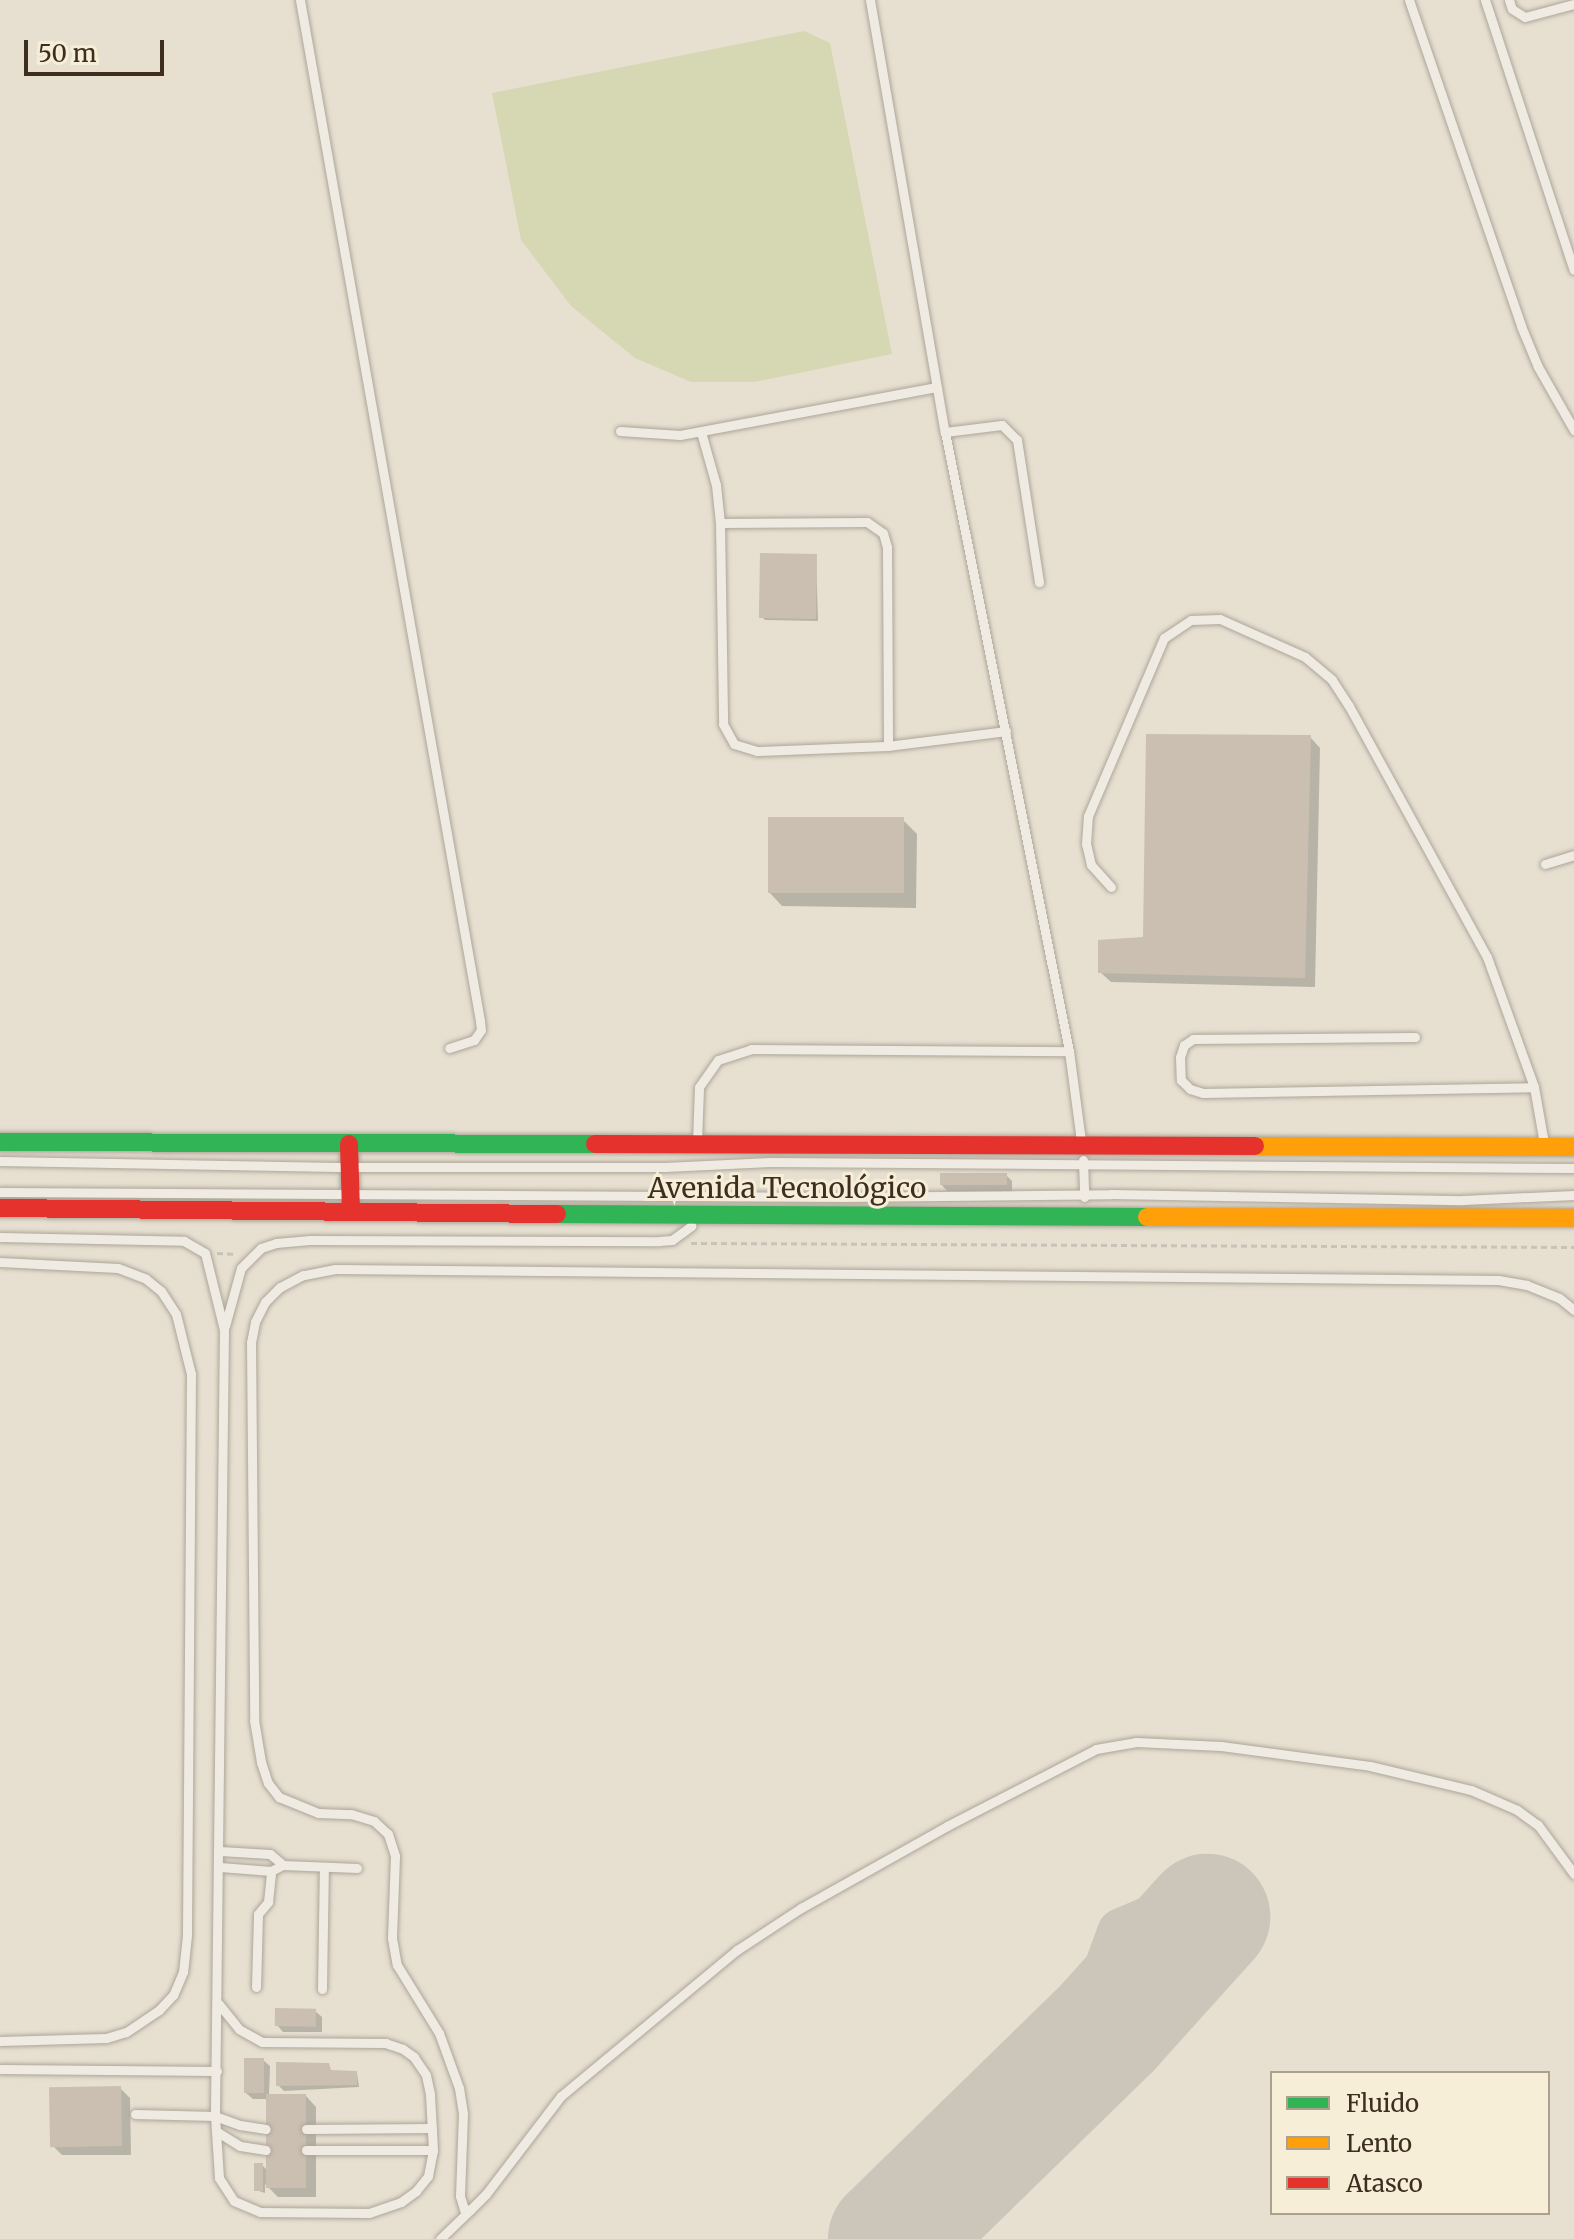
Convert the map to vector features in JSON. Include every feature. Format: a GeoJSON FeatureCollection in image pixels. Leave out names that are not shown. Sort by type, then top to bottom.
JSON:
{"type":"FeatureCollection","features":[{"type":"Feature","properties":{"kind":"main road","name":"Avenida Tecnológico"},"geometry":{"type":"LineString","coordinates":[[0,1142],[697,1145],[1082,1155],[1574,1147]]}},
{"type":"Feature","properties":{"kind":"main road"},"geometry":{"type":"LineString","coordinates":[[349,1144],[351,1203]]}},
{"type":"Feature","properties":{"kind":"main road","name":"Avenida Tecnológico"},"geometry":{"type":"LineString","coordinates":[[0,1208],[351,1203],[705,1216],[1574,1218]]}},
{"type":"Feature","properties":{"kind":"lane"},"geometry":{"type":"LineString","coordinates":[[300,0],[480,1021],[481,1030],[474,1040],[449,1048]]}},
{"type":"Feature","properties":{"kind":"lane"},"geometry":{"type":"LineString","coordinates":[[870,0],[945,432],[1069,1051],[1082,1155],[1083,1217]]}},
{"type":"Feature","properties":{"kind":"lane"},"geometry":{"type":"LineString","coordinates":[[1409,0],[1521,326],[1538,367],[1574,430]]}},
{"type":"Feature","properties":{"kind":"lane"},"geometry":{"type":"LineString","coordinates":[[1485,0],[1574,270]]}},
{"type":"Feature","properties":{"kind":"lane"},"geometry":{"type":"LineString","coordinates":[[1509,0],[1512,9],[1525,17],[1574,4]]}},
{"type":"Feature","properties":{"kind":"lane"},"geometry":{"type":"LineString","coordinates":[[620,431],[656,436],[701,432],[937,387]]}},
{"type":"Feature","properties":{"kind":"lane"},"geometry":{"type":"LineString","coordinates":[[945,432],[1002,425],[1017,440],[1039,582]]}},
{"type":"Feature","properties":{"kind":"lane"},"geometry":{"type":"LineString","coordinates":[[701,432],[716,485],[720,523],[723,724],[734,744],[757,751],[888,746],[1006,731]]}},
{"type":"Feature","properties":{"kind":"lane"},"geometry":{"type":"LineString","coordinates":[[720,523],[867,522],[883,533],[887,547],[888,746]]}},
{"type":"Feature","properties":{"kind":"lane"},"geometry":{"type":"LineString","coordinates":[[1111,887],[1091,865],[1086,844],[1088,816],[1164,638],[1191,620],[1220,619],[1305,657],[1332,680],[1349,706],[1487,957],[1534,1087],[1545,1146]]}},
{"type":"Feature","properties":{"kind":"lane"},"geometry":{"type":"LineString","coordinates":[[1545,864],[1574,855]]}},
{"type":"Feature","properties":{"kind":"lane"},"geometry":{"type":"LineString","coordinates":[[1415,1037],[1193,1039],[1184,1045],[1180,1057],[1181,1080],[1190,1089],[1203,1093],[1534,1087]]}},
{"type":"Feature","properties":{"kind":"lane"},"geometry":{"type":"LineString","coordinates":[[697,1145],[699,1087],[718,1060],[751,1049],[1069,1051]]}},
{"type":"Feature","properties":{"kind":"lane"},"geometry":{"type":"LineString","coordinates":[[0,1161],[351,1167],[665,1167],[1082,1155],[1574,1168]]}},
{"type":"Feature","properties":{"kind":"lane"},"geometry":{"type":"LineString","coordinates":[[0,1192],[351,1203],[1084,1194],[1463,1200],[1574,1195]]}},
{"type":"Feature","properties":{"kind":"lane"},"geometry":{"type":"LineString","coordinates":[[218,2003],[239,2029],[262,2042],[386,2043],[403,2049],[426,2075],[433,2150],[431,2168],[422,2183],[388,2208],[369,2213],[260,2212],[243,2206],[226,2192],[219,2178],[215,2116],[224,1330],[234,1283],[241,1268],[253,1256],[276,1243],[310,1240],[672,1240],[705,1216]]}},
{"type":"Feature","properties":{"kind":"lane"},"geometry":{"type":"LineString","coordinates":[[0,1237],[184,1241],[205,1253],[224,1330]]}},
{"type":"Feature","properties":{"kind":"lane"},"geometry":{"type":"LineString","coordinates":[[0,1262],[118,1268],[146,1279],[161,1291],[176,1314],[191,1374],[187,1935],[183,1972],[173,1995],[159,2010],[126,2032],[106,2038],[0,2041]]}},
{"type":"Feature","properties":{"kind":"lane"},"geometry":{"type":"LineString","coordinates":[[470,2210],[464,2209],[460,2196],[463,2114],[459,2088],[439,2033],[397,1965],[392,1938],[395,1856],[388,1834],[374,1821],[351,1814],[318,1813],[279,1797],[268,1783],[261,1762],[254,1720],[251,1342],[255,1322],[265,1302],[280,1287],[303,1275],[335,1269],[1498,1280],[1527,1285],[1559,1298],[1574,1310]]}},
{"type":"Feature","properties":{"kind":"lane"},"geometry":{"type":"LineString","coordinates":[[440,2239],[470,2210],[561,2096],[737,1950],[801,1908],[947,1826],[1096,1749],[1136,1742],[1221,1746],[1370,1766],[1471,1790],[1517,1810],[1538,1825],[1574,1874]]}},
{"type":"Feature","properties":{"kind":"lane"},"geometry":{"type":"LineString","coordinates":[[220,1851],[270,1854],[283,1865]]}},
{"type":"Feature","properties":{"kind":"lane"},"geometry":{"type":"LineString","coordinates":[[220,1867],[271,1871],[283,1865],[357,1868]]}},
{"type":"Feature","properties":{"kind":"lane"},"geometry":{"type":"LineString","coordinates":[[322,1989],[324,1867]]}},
{"type":"Feature","properties":{"kind":"lane"},"geometry":{"type":"LineString","coordinates":[[256,1987],[258,1914],[268,1902],[271,1871]]}},
{"type":"Feature","properties":{"kind":"lane"},"geometry":{"type":"LineString","coordinates":[[0,2069],[217,2071]]}},
{"type":"Feature","properties":{"kind":"lane"},"geometry":{"type":"LineString","coordinates":[[135,2114],[215,2116],[244,2126],[266,2129]]}},
{"type":"Feature","properties":{"kind":"lane"},"geometry":{"type":"LineString","coordinates":[[306,2129],[432,2128]]}},
{"type":"Feature","properties":{"kind":"lane"},"geometry":{"type":"LineString","coordinates":[[216,2131],[240,2146],[266,2150]]}},
{"type":"Feature","properties":{"kind":"lane"},"geometry":{"type":"LineString","coordinates":[[306,2150],[433,2150]]}},
{"type":"Feature","properties":{"kind":"path"},"geometry":{"type":"LineString","coordinates":[[672,1240],[1574,1247]]}},
{"type":"Feature","properties":{"kind":"path"},"geometry":{"type":"LineString","coordinates":[[205,1253],[253,1256]]}},
{"type":"Feature","properties":{"kind":"green space"},"geometry":{"type":"Polygon","coordinates":[[[804,31],[830,43],[892,354],[754,382],[691,382],[635,358],[571,306],[521,240],[492,93],[804,31]]]}},
{"type":"Feature","properties":{"kind":"building"},"geometry":{"type":"Polygon","coordinates":[[[760,553],[817,554],[816,619],[759,618],[760,553]]]}},
{"type":"Feature","properties":{"kind":"building"},"geometry":{"type":"Polygon","coordinates":[[[1146,734],[1311,735],[1305,978],[1098,973],[1098,940],[1143,937],[1146,734]]]}},
{"type":"Feature","properties":{"kind":"building"},"geometry":{"type":"Polygon","coordinates":[[[768,817],[904,817],[904,893],[768,893],[768,817]]]}},
{"type":"Feature","properties":{"kind":"building"},"geometry":{"type":"Polygon","coordinates":[[[940,1173],[1007,1173],[1007,1185],[940,1185],[940,1173]]]}},
{"type":"Feature","properties":{"kind":"building"},"geometry":{"type":"Polygon","coordinates":[[[275,2008],[316,2009],[316,2027],[275,2026],[275,2008]]]}},
{"type":"Feature","properties":{"kind":"building"},"geometry":{"type":"Polygon","coordinates":[[[244,2058],[264,2058],[264,2093],[244,2093],[244,2058]]]}},
{"type":"Feature","properties":{"kind":"building"},"geometry":{"type":"Polygon","coordinates":[[[276,2062],[329,2063],[331,2070],[357,2071],[357,2085],[276,2086],[276,2062]]]}},
{"type":"Feature","properties":{"kind":"building"},"geometry":{"type":"Polygon","coordinates":[[[121,2086],[122,2146],[50,2147],[49,2087],[121,2086]]]}},
{"type":"Feature","properties":{"kind":"building"},"geometry":{"type":"Polygon","coordinates":[[[266,2094],[306,2094],[306,2188],[266,2188],[266,2094]]]}},
{"type":"Feature","properties":{"kind":"building"},"geometry":{"type":"Polygon","coordinates":[[[254,2163],[263,2163],[263,2191],[254,2191],[254,2163]]]}},
{"type":"Feature","properties":{"kind":"taxiway"},"geometry":{"type":"LineString","coordinates":[[1076,2058],[1122,1933],[1150,1921],[1179,1931],[1195,1957],[1195,1977],[1186,1995],[1170,2007],[1109,2026]]}},
{"type":"Feature","properties":{"kind":"runway"},"geometry":{"type":"LineString","coordinates":[[891,2239],[1109,2026],[1207,1917]]}},
{"type":"Feature","properties":{"kind":"traffic: fast"},"geometry":{"type":"LineString","coordinates":[[0,1142],[595,1144]]}},
{"type":"Feature","properties":{"kind":"traffic: fast"},"geometry":{"type":"LineString","coordinates":[[557,1214],[1147,1217]]}},
{"type":"Feature","properties":{"kind":"traffic: slow"},"geometry":{"type":"LineString","coordinates":[[1255,1146],[1574,1147]]}},
{"type":"Feature","properties":{"kind":"traffic: slow"},"geometry":{"type":"LineString","coordinates":[[1147,1217],[1574,1218]]}},
{"type":"Feature","properties":{"kind":"traffic: jam"},"geometry":{"type":"LineString","coordinates":[[349,1144],[351,1211]]}},
{"type":"Feature","properties":{"kind":"traffic: jam"},"geometry":{"type":"LineString","coordinates":[[595,1144],[1255,1146]]}},
{"type":"Feature","properties":{"kind":"traffic: jam"},"geometry":{"type":"LineString","coordinates":[[0,1208],[557,1214]]}}]}
